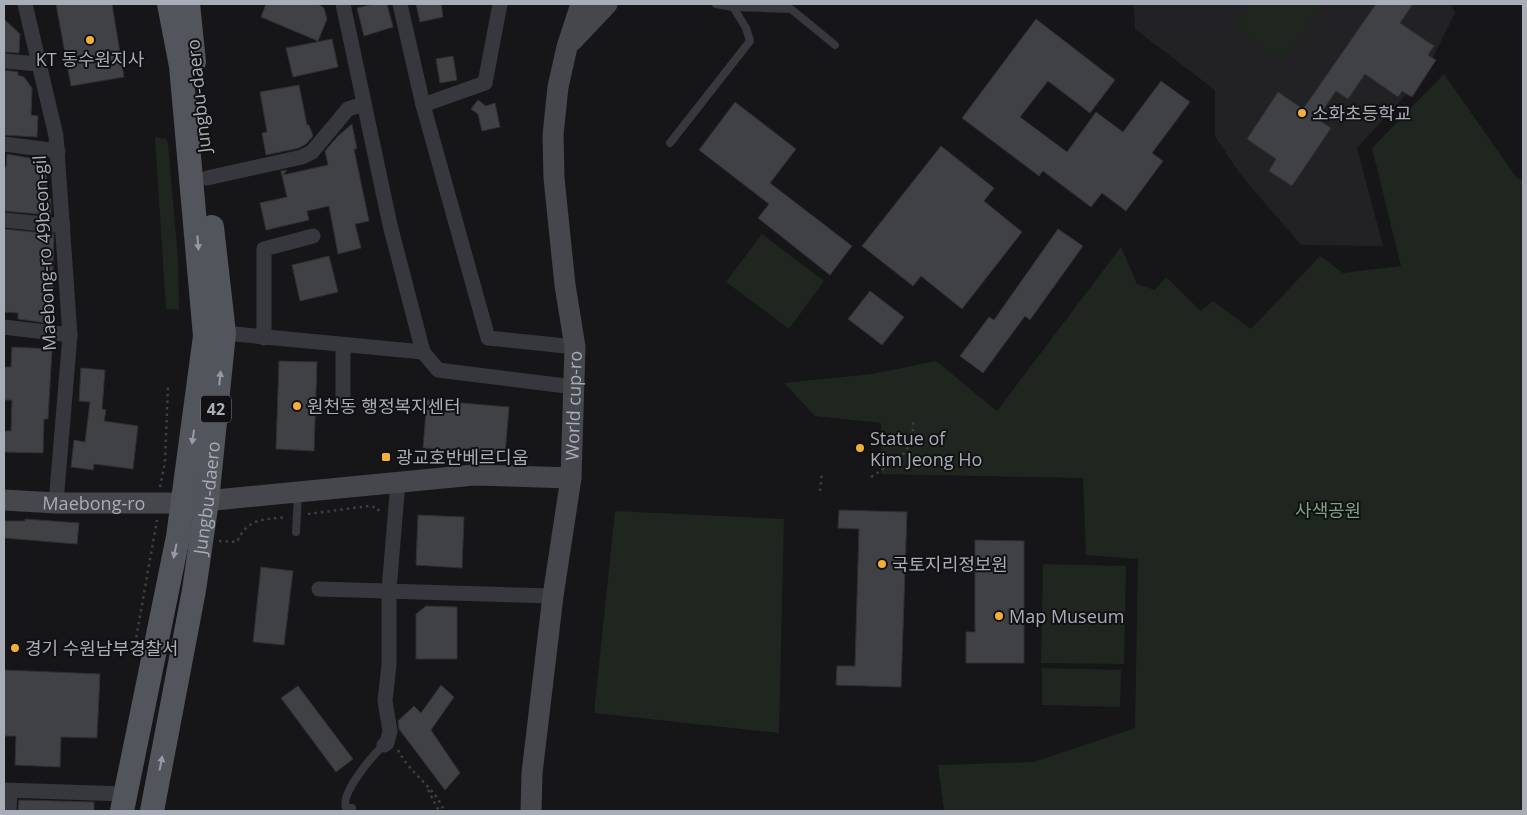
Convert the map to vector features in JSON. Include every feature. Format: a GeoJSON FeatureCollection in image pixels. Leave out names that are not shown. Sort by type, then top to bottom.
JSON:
{"type":"FeatureCollection","features":[{"type":"Feature","properties":{"kind":"main road","name":"Jungbu-daero"},"geometry":{"type":"LineString","coordinates":[[152,811],[194,590],[195,502],[206,336],[181,66],[169,4]]}},
{"type":"Feature","properties":{"kind":"main road","name":"Jungbu-daero"},"geometry":{"type":"LineString","coordinates":[[123,803],[168,584],[195,502],[224,333],[188,4]]}},
{"type":"Feature","properties":{"kind":"main road"},"geometry":{"type":"LineString","coordinates":[[168,584],[194,590]]}},
{"type":"Feature","properties":{"kind":"street","name":"Maebong-ro 49beon-gil"},"geometry":{"type":"LineString","coordinates":[[25,4],[58,151],[70,336],[56,503]]}},
{"type":"Feature","properties":{"kind":"street"},"geometry":{"type":"LineString","coordinates":[[342,4],[390,226],[424,352],[438,370],[574,387]]}},
{"type":"Feature","properties":{"kind":"street"},"geometry":{"type":"LineString","coordinates":[[400,4],[423,104],[488,338],[575,347]]}},
{"type":"Feature","properties":{"kind":"street","name":"World cup-ro"},"geometry":{"type":"LineString","coordinates":[[531,811],[532,773],[553,596],[571,478],[574,387],[575,347],[565,285],[554,178],[553,135],[558,87],[567,47],[581,4]]}},
{"type":"Feature","properties":{"kind":"street"},"geometry":{"type":"LineString","coordinates":[[567,47],[608,4]]}},
{"type":"Feature","properties":{"kind":"street"},"geometry":{"type":"LineString","coordinates":[[423,104],[485,83],[498,5]]}},
{"type":"Feature","properties":{"kind":"street"},"geometry":{"type":"LineString","coordinates":[[4,61],[39,64]]}},
{"type":"Feature","properties":{"kind":"street"},"geometry":{"type":"LineString","coordinates":[[207,178],[302,157],[312,152],[348,109],[364,104]]}},
{"type":"Feature","properties":{"kind":"street"},"geometry":{"type":"LineString","coordinates":[[4,144],[58,151]]}},
{"type":"Feature","properties":{"kind":"street"},"geometry":{"type":"LineString","coordinates":[[4,220],[63,226]]}},
{"type":"Feature","properties":{"kind":"street"},"geometry":{"type":"LineString","coordinates":[[264,338],[264,249],[314,236]]}},
{"type":"Feature","properties":{"kind":"street"},"geometry":{"type":"LineString","coordinates":[[4,327],[70,336]]}},
{"type":"Feature","properties":{"kind":"street"},"geometry":{"type":"LineString","coordinates":[[224,333],[424,352]]}},
{"type":"Feature","properties":{"kind":"street"},"geometry":{"type":"LineString","coordinates":[[343,345],[343,398]]}},
{"type":"Feature","properties":{"kind":"street","name":"Maebong-ro"},"geometry":{"type":"LineString","coordinates":[[4,500],[56,503],[195,502],[474,475],[571,478]]}},
{"type":"Feature","properties":{"kind":"street"},"geometry":{"type":"LineString","coordinates":[[384,745],[387,743],[390,731],[385,701],[389,665],[389,590],[398,482]]}},
{"type":"Feature","properties":{"kind":"street"},"geometry":{"type":"LineString","coordinates":[[319,589],[553,596]]}},
{"type":"Feature","properties":{"kind":"street"},"geometry":{"type":"LineString","coordinates":[[7,791],[9,811]]}},
{"type":"Feature","properties":{"kind":"street","name":"Jungbu-daero"},"geometry":{"type":"LineString","coordinates":[[7,791],[123,803]]}},
{"type":"Feature","properties":{"kind":"lane"},"geometry":{"type":"LineString","coordinates":[[716,4],[733,7],[792,6],[835,45]]}},
{"type":"Feature","properties":{"kind":"lane"},"geometry":{"type":"LineString","coordinates":[[670,143],[750,41],[746,28],[733,7]]}},
{"type":"Feature","properties":{"kind":"lane"},"geometry":{"type":"LineString","coordinates":[[296,532],[298,492]]}},
{"type":"Feature","properties":{"kind":"lane"},"geometry":{"type":"LineString","coordinates":[[352,808],[346,808],[344,804],[348,790],[384,745]]}},
{"type":"Feature","properties":{"kind":"path"},"geometry":{"type":"LineString","coordinates":[[160,478],[165,462],[168,384]]}},
{"type":"Feature","properties":{"kind":"path"},"geometry":{"type":"LineString","coordinates":[[871,477],[906,453],[914,437],[913,420]]}},
{"type":"Feature","properties":{"kind":"path"},"geometry":{"type":"LineString","coordinates":[[820,491],[822,472]]}},
{"type":"Feature","properties":{"kind":"path"},"geometry":{"type":"LineString","coordinates":[[237,542],[244,529],[250,524],[369,506]]}},
{"type":"Feature","properties":{"kind":"path"},"geometry":{"type":"LineString","coordinates":[[133,657],[157,518]]}},
{"type":"Feature","properties":{"kind":"path"},"geometry":{"type":"LineString","coordinates":[[384,745],[397,749],[404,763],[421,778],[439,811]]}},
{"type":"Feature","properties":{"kind":"path"},"geometry":{"type":"LineString","coordinates":[[426,787],[439,798],[444,811]]}},
{"type":"Feature","properties":{"kind":"shaded area","name":"소화초등학교"},"geometry":{"type":"Polygon","coordinates":[[[1134,4],[1451,4],[1455,13],[1424,75],[1357,148],[1383,246],[1301,245],[1240,174],[1215,136],[1215,90],[1135,29],[1134,4]]]}},
{"type":"Feature","properties":{"kind":"green space"},"geometry":{"type":"Polygon","coordinates":[[[1250,4],[1323,4],[1283,61],[1234,26],[1250,4]]]}},
{"type":"Feature","properties":{"kind":"green space","name":"사색공원"},"geometry":{"type":"Polygon","coordinates":[[[1444,74],[1516,177],[1523,181],[1523,811],[944,811],[938,765],[1034,762],[1135,728],[1138,559],[1086,555],[1083,478],[881,474],[881,423],[815,416],[784,383],[872,374],[936,361],[997,411],[1121,247],[1137,284],[1155,290],[1166,277],[1201,311],[1213,301],[1251,329],[1320,256],[1343,273],[1401,266],[1372,148],[1444,74]]]}},
{"type":"Feature","properties":{"kind":"green space"},"geometry":{"type":"Polygon","coordinates":[[[155,137],[166,139],[168,143],[178,260],[179,310],[166,309],[155,137]]]}},
{"type":"Feature","properties":{"kind":"green space"},"geometry":{"type":"Polygon","coordinates":[[[762,234],[824,281],[789,329],[726,282],[762,234]]]}},
{"type":"Feature","properties":{"kind":"green space"},"geometry":{"type":"Polygon","coordinates":[[[615,511],[784,519],[779,733],[594,713],[615,511]]]}},
{"type":"Feature","properties":{"kind":"green space"},"geometry":{"type":"Polygon","coordinates":[[[1043,564],[1126,566],[1124,664],[1041,663],[1043,564]]]}},
{"type":"Feature","properties":{"kind":"green space"},"geometry":{"type":"Polygon","coordinates":[[[1042,668],[1121,670],[1120,707],[1042,705],[1042,668]]]}},
{"type":"Feature","properties":{"kind":"building","name":"KT 동수원지사"},"geometry":{"type":"Polygon","coordinates":[[[56,4],[112,4],[124,77],[71,86],[56,4]]]}},
{"type":"Feature","properties":{"kind":"building"},"geometry":{"type":"Polygon","coordinates":[[[266,4],[318,4],[324,8],[327,19],[318,41],[261,17],[266,4]]]}},
{"type":"Feature","properties":{"kind":"building"},"geometry":{"type":"Polygon","coordinates":[[[374,4],[387,4],[393,27],[364,36],[357,8],[374,4]]]}},
{"type":"Feature","properties":{"kind":"building"},"geometry":{"type":"Polygon","coordinates":[[[416,4],[441,4],[443,17],[420,22],[416,4]]]}},
{"type":"Feature","properties":{"kind":"building"},"geometry":{"type":"Polygon","coordinates":[[[1376,4],[1413,4],[1400,23],[1434,46],[1428,55],[1436,60],[1412,97],[1402,91],[1398,97],[1365,74],[1348,99],[1336,91],[1317,119],[1331,128],[1292,186],[1269,171],[1276,159],[1247,139],[1278,92],[1303,109],[1376,4]]]}},
{"type":"Feature","properties":{"kind":"building"},"geometry":{"type":"Polygon","coordinates":[[[4,19],[20,34],[19,53],[4,52],[4,19]]]}},
{"type":"Feature","properties":{"kind":"building"},"geometry":{"type":"Polygon","coordinates":[[[1036,19],[1115,80],[1090,113],[1048,81],[1020,117],[1067,152],[1096,112],[1123,132],[1161,81],[1190,102],[1152,153],[1163,161],[1126,211],[1102,193],[1091,207],[1043,171],[1039,176],[962,118],[1036,19]]]}},
{"type":"Feature","properties":{"kind":"building"},"geometry":{"type":"Polygon","coordinates":[[[332,39],[338,67],[293,77],[286,48],[332,39]]]}},
{"type":"Feature","properties":{"kind":"building"},"geometry":{"type":"Polygon","coordinates":[[[453,56],[457,80],[440,83],[436,59],[453,56]]]}},
{"type":"Feature","properties":{"kind":"building"},"geometry":{"type":"Polygon","coordinates":[[[4,70],[18,72],[18,75],[24,77],[32,88],[31,115],[38,116],[37,137],[4,135],[4,70]]]}},
{"type":"Feature","properties":{"kind":"building"},"geometry":{"type":"Polygon","coordinates":[[[299,85],[307,125],[309,125],[313,136],[306,144],[299,148],[266,155],[262,133],[267,132],[260,92],[299,85]]]}},
{"type":"Feature","properties":{"kind":"building"},"geometry":{"type":"Polygon","coordinates":[[[478,100],[486,106],[495,103],[500,127],[482,131],[478,114],[471,109],[478,100]]]}},
{"type":"Feature","properties":{"kind":"building"},"geometry":{"type":"Polygon","coordinates":[[[735,102],[796,149],[770,183],[852,246],[830,275],[758,218],[769,204],[699,150],[735,102]]]}},
{"type":"Feature","properties":{"kind":"building"},"geometry":{"type":"Polygon","coordinates":[[[352,124],[357,149],[354,149],[369,221],[355,224],[361,248],[338,254],[329,206],[307,211],[309,220],[266,230],[260,203],[287,197],[281,171],[287,170],[283,175],[328,165],[325,151],[352,124]]]}},
{"type":"Feature","properties":{"kind":"building"},"geometry":{"type":"Polygon","coordinates":[[[941,146],[994,188],[984,201],[1022,232],[962,309],[921,276],[913,286],[862,246],[941,146]]]}},
{"type":"Feature","properties":{"kind":"building"},"geometry":{"type":"Polygon","coordinates":[[[7,154],[46,161],[47,198],[51,199],[51,215],[4,211],[4,167],[6,167],[7,154]]]}},
{"type":"Feature","properties":{"kind":"building"},"geometry":{"type":"Polygon","coordinates":[[[4,229],[54,234],[53,271],[55,271],[53,294],[51,294],[52,316],[46,323],[18,319],[18,313],[4,312],[4,229]]]}},
{"type":"Feature","properties":{"kind":"building"},"geometry":{"type":"Polygon","coordinates":[[[1058,229],[1083,246],[1030,320],[1025,316],[983,373],[960,356],[989,317],[994,320],[1058,229]]]}},
{"type":"Feature","properties":{"kind":"building"},"geometry":{"type":"Polygon","coordinates":[[[329,256],[338,292],[300,301],[292,265],[329,256]]]}},
{"type":"Feature","properties":{"kind":"building"},"geometry":{"type":"Polygon","coordinates":[[[870,291],[904,317],[882,345],[848,319],[870,291]]]}},
{"type":"Feature","properties":{"kind":"building"},"geometry":{"type":"Polygon","coordinates":[[[12,347],[52,349],[48,419],[44,419],[43,453],[4,452],[4,431],[11,431],[12,400],[4,400],[4,367],[11,367],[12,347]]]}},
{"type":"Feature","properties":{"kind":"building","name":"원천동 행정복지센터"},"geometry":{"type":"Polygon","coordinates":[[[279,361],[317,362],[314,451],[276,449],[279,361]]]}},
{"type":"Feature","properties":{"kind":"building"},"geometry":{"type":"Polygon","coordinates":[[[81,368],[105,370],[102,409],[106,410],[104,421],[138,426],[133,469],[94,464],[93,470],[71,467],[74,440],[85,442],[90,402],[79,401],[81,368]]]}},
{"type":"Feature","properties":{"kind":"building"},"geometry":{"type":"Polygon","coordinates":[[[427,400],[509,407],[505,454],[423,448],[427,400]]]}},
{"type":"Feature","properties":{"kind":"building","name":"국토지리정보원"},"geometry":{"type":"Polygon","coordinates":[[[839,510],[907,512],[901,687],[836,685],[837,666],[855,666],[859,529],[838,528],[839,510]]]}},
{"type":"Feature","properties":{"kind":"building"},"geometry":{"type":"Polygon","coordinates":[[[418,515],[464,517],[462,568],[416,565],[418,515]]]}},
{"type":"Feature","properties":{"kind":"building"},"geometry":{"type":"Polygon","coordinates":[[[25,519],[79,523],[77,544],[4,538],[4,521],[25,521],[25,519]]]}},
{"type":"Feature","properties":{"kind":"building","name":"Map Museum"},"geometry":{"type":"Polygon","coordinates":[[[975,540],[1024,541],[1024,663],[966,663],[966,632],[975,632],[975,540]]]}},
{"type":"Feature","properties":{"kind":"building"},"geometry":{"type":"Polygon","coordinates":[[[261,567],[293,571],[284,645],[253,642],[261,567]]]}},
{"type":"Feature","properties":{"kind":"building"},"geometry":{"type":"Polygon","coordinates":[[[426,606],[457,607],[457,659],[416,659],[416,614],[426,606]]]}},
{"type":"Feature","properties":{"kind":"building"},"geometry":{"type":"Polygon","coordinates":[[[4,670],[100,674],[97,738],[61,737],[60,767],[15,765],[16,736],[4,736],[4,670]]]}},
{"type":"Feature","properties":{"kind":"building"},"geometry":{"type":"Polygon","coordinates":[[[441,685],[454,697],[431,730],[460,773],[445,790],[399,729],[398,721],[414,706],[421,713],[441,685]]]}},
{"type":"Feature","properties":{"kind":"building"},"geometry":{"type":"Polygon","coordinates":[[[298,686],[353,759],[336,772],[281,698],[298,686]]]}},
{"type":"Feature","properties":{"kind":"building"},"geometry":{"type":"Polygon","coordinates":[[[19,800],[94,802],[94,811],[18,811],[19,800]]]}},
{"type":"Feature","properties":{"kind":"place","name":"KT 동수원지사"},"geometry":{"type":"Point","coordinates":[90,40]}},
{"type":"Feature","properties":{"kind":"place","name":"소화초등학교"},"geometry":{"type":"Point","coordinates":[1302,113]}},
{"type":"Feature","properties":{"kind":"place","name":"원천동 행정복지센터"},"geometry":{"type":"Point","coordinates":[297,406]}},
{"type":"Feature","properties":{"kind":"place","name":"Statue of Kim Jeong Ho"},"geometry":{"type":"Point","coordinates":[860,448]}},
{"type":"Feature","properties":{"kind":"place","name":"광교호반베르디움"},"geometry":{"type":"Point","coordinates":[386,457]}},
{"type":"Feature","properties":{"kind":"place","name":"국토지리정보원"},"geometry":{"type":"Point","coordinates":[882,564]}},
{"type":"Feature","properties":{"kind":"place","name":"Map Museum"},"geometry":{"type":"Point","coordinates":[999,616]}},
{"type":"Feature","properties":{"kind":"place","name":"경기 수원남부경찰서"},"geometry":{"type":"Point","coordinates":[15,648]}}]}
